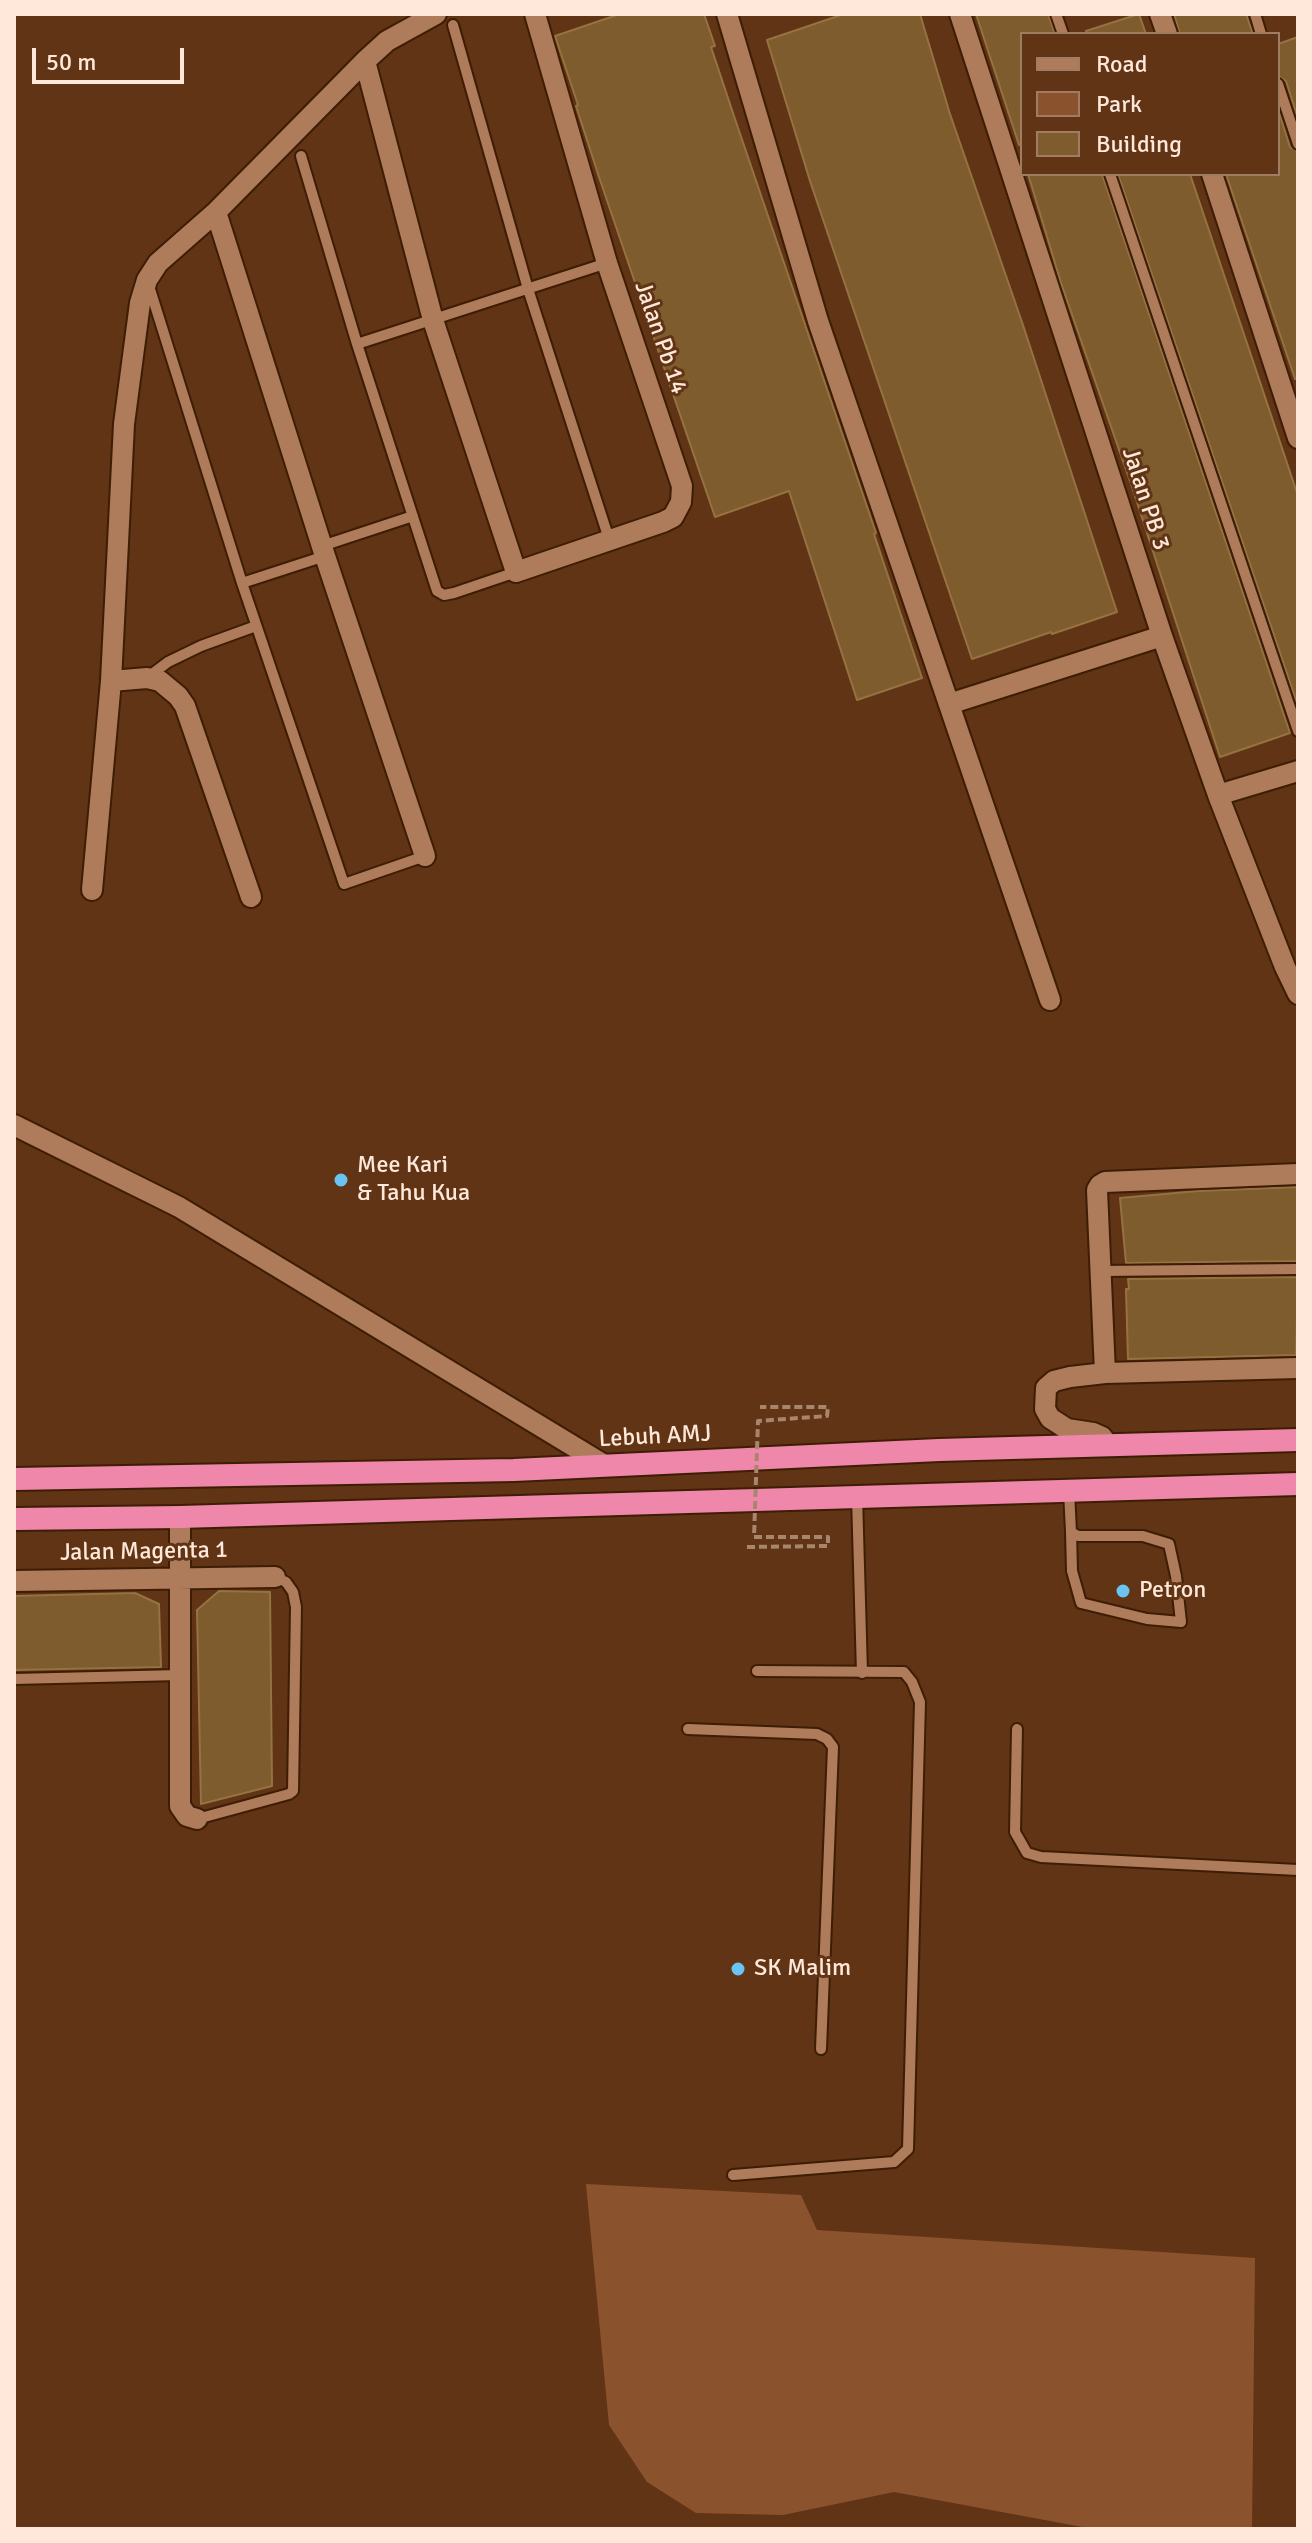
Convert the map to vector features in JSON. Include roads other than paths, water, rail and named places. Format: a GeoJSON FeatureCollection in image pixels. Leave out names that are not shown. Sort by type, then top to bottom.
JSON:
{"type":"FeatureCollection","features":[{"type":"Feature","properties":{"kind":"highway","name":"Lebuh AMJ"},"geometry":{"type":"LineString","coordinates":[[14,1479],[484,1471],[939,1450],[1298,1440]]}},
{"type":"Feature","properties":{"kind":"highway"},"geometry":{"type":"LineString","coordinates":[[14,1519],[180,1517],[1298,1484]]}},
{"type":"Feature","properties":{"kind":"street","name":"Jalan Pb 14"},"geometry":{"type":"LineString","coordinates":[[516,572],[673,517],[681,502],[682,486],[607,263],[535,14]]}},
{"type":"Feature","properties":{"kind":"street"},"geometry":{"type":"LineString","coordinates":[[727,14],[818,321],[1050,1000]]}},
{"type":"Feature","properties":{"kind":"street","name":"Jalan PB 3"},"geometry":{"type":"LineString","coordinates":[[960,14],[1162,636],[1218,795],[1291,964],[1298,994]]}},
{"type":"Feature","properties":{"kind":"street"},"geometry":{"type":"LineString","coordinates":[[92,890],[111,681],[124,424],[140,303],[147,280],[158,263],[216,212],[387,41],[445,20]]}},
{"type":"Feature","properties":{"kind":"street"},"geometry":{"type":"LineString","coordinates":[[365,61],[433,320],[516,572]]}},
{"type":"Feature","properties":{"kind":"street"},"geometry":{"type":"LineString","coordinates":[[1213,176],[1298,438]]}},
{"type":"Feature","properties":{"kind":"street"},"geometry":{"type":"LineString","coordinates":[[216,212],[425,856]]}},
{"type":"Feature","properties":{"kind":"street"},"geometry":{"type":"LineString","coordinates":[[949,704],[1162,636]]}},
{"type":"Feature","properties":{"kind":"street"},"geometry":{"type":"LineString","coordinates":[[111,681],[147,678],[160,681],[185,706],[251,897]]}},
{"type":"Feature","properties":{"kind":"street"},"geometry":{"type":"LineString","coordinates":[[1218,795],[1298,771]]}},
{"type":"Feature","properties":{"kind":"street"},"geometry":{"type":"LineString","coordinates":[[14,1125],[179,1207],[606,1466]]}},
{"type":"Feature","properties":{"kind":"street"},"geometry":{"type":"LineString","coordinates":[[1105,1373],[1097,1190],[1100,1185],[1105,1182],[1298,1174]]}},
{"type":"Feature","properties":{"kind":"street"},"geometry":{"type":"LineString","coordinates":[[1108,1445],[1102,1437],[1093,1433],[1067,1429],[1057,1424],[1045,1409],[1046,1388],[1054,1381],[1105,1373],[1298,1368]]}},
{"type":"Feature","properties":{"kind":"street"},"geometry":{"type":"LineString","coordinates":[[180,1517],[180,1806],[187,1816],[197,1819]]}},
{"type":"Feature","properties":{"kind":"street","name":"Jalan Magenta 1"},"geometry":{"type":"LineString","coordinates":[[14,1581],[275,1577]]}},
{"type":"Feature","properties":{"kind":"lane"},"geometry":{"type":"LineString","coordinates":[[445,20],[609,539]]}},
{"type":"Feature","properties":{"kind":"lane"},"geometry":{"type":"LineString","coordinates":[[1280,90],[1298,144]]}},
{"type":"Feature","properties":{"kind":"lane"},"geometry":{"type":"LineString","coordinates":[[301,156],[357,344],[437,591],[444,595],[454,593],[516,572]]}},
{"type":"Feature","properties":{"kind":"lane"},"geometry":{"type":"LineString","coordinates":[[1111,176],[1298,731]]}},
{"type":"Feature","properties":{"kind":"lane"},"geometry":{"type":"LineString","coordinates":[[357,344],[607,263]]}},
{"type":"Feature","properties":{"kind":"lane"},"geometry":{"type":"LineString","coordinates":[[147,280],[256,626],[344,884],[425,856]]}},
{"type":"Feature","properties":{"kind":"lane"},"geometry":{"type":"LineString","coordinates":[[242,583],[413,516]]}},
{"type":"Feature","properties":{"kind":"lane"},"geometry":{"type":"LineString","coordinates":[[147,678],[168,662],[201,646],[256,626]]}},
{"type":"Feature","properties":{"kind":"lane"},"geometry":{"type":"LineString","coordinates":[[1101,1271],[1298,1269]]}},
{"type":"Feature","properties":{"kind":"lane"},"geometry":{"type":"LineString","coordinates":[[1069,1489],[1072,1571],[1081,1603],[1147,1619],[1181,1622],[1169,1544],[1143,1536],[1078,1536],[1071,1532]]}},
{"type":"Feature","properties":{"kind":"lane"},"geometry":{"type":"LineString","coordinates":[[857,1496],[862,1673]]}},
{"type":"Feature","properties":{"kind":"lane"},"geometry":{"type":"LineString","coordinates":[[197,1819],[293,1791],[296,1607],[293,1592],[286,1582],[275,1577]]}},
{"type":"Feature","properties":{"kind":"lane"},"geometry":{"type":"LineString","coordinates":[[733,2175],[894,2162],[908,2149],[920,1702],[904,1672],[757,1671]]}},
{"type":"Feature","properties":{"kind":"lane"},"geometry":{"type":"LineString","coordinates":[[14,1679],[179,1675]]}},
{"type":"Feature","properties":{"kind":"lane"},"geometry":{"type":"LineString","coordinates":[[688,1729],[817,1734],[827,1739],[833,1747],[821,2049]]}},
{"type":"Feature","properties":{"kind":"lane"},"geometry":{"type":"LineString","coordinates":[[1017,1729],[1015,1832],[1027,1853],[1041,1857],[1298,1870]]}},
{"type":"Feature","properties":{"kind":"place","name":"Mee Kari & Tahu Kua"},"geometry":{"type":"Point","coordinates":[341,1180]}},
{"type":"Feature","properties":{"kind":"place","name":"Petron"},"geometry":{"type":"Point","coordinates":[1123,1591]}},
{"type":"Feature","properties":{"kind":"place","name":"SK Malim"},"geometry":{"type":"Point","coordinates":[738,1969]}}]}
